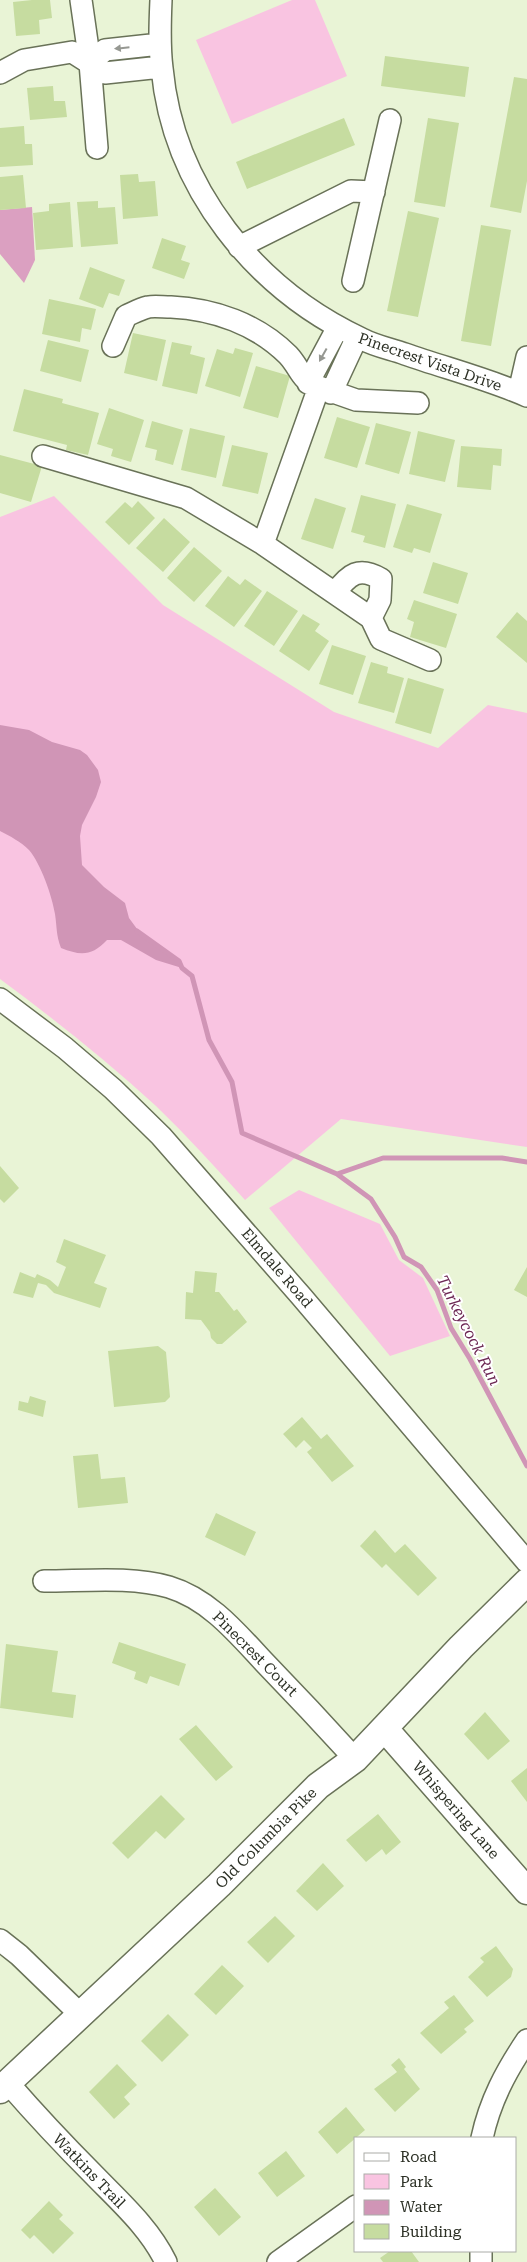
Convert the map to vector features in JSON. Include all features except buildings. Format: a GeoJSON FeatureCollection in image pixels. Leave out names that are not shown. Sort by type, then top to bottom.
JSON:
{"type":"FeatureCollection","features":[{"type":"Feature","properties":{"kind":"street"},"geometry":{"type":"LineString","coordinates":[[81,0],[90,64],[97,148]]}},
{"type":"Feature","properties":{"kind":"street","name":"Pinecrest Vista Drive"},"geometry":{"type":"LineString","coordinates":[[161,0],[161,67],[170,112],[182,152],[198,186],[223,226],[239,247],[273,282],[299,303],[347,332],[523,394]]}},
{"type":"Feature","properties":{"kind":"street"},"geometry":{"type":"LineString","coordinates":[[90,64],[105,50],[160,44]]}},
{"type":"Feature","properties":{"kind":"street"},"geometry":{"type":"LineString","coordinates":[[0,73],[24,60],[72,52],[105,73],[161,67]]}},
{"type":"Feature","properties":{"kind":"street"},"geometry":{"type":"LineString","coordinates":[[353,281],[390,120]]}},
{"type":"Feature","properties":{"kind":"street"},"geometry":{"type":"LineString","coordinates":[[239,247],[351,191],[374,192]]}},
{"type":"Feature","properties":{"kind":"street"},"geometry":{"type":"LineString","coordinates":[[113,346],[126,316],[149,307],[208,312],[243,323],[265,335],[289,356],[319,387],[356,400],[418,403]]}},
{"type":"Feature","properties":{"kind":"street"},"geometry":{"type":"LineString","coordinates":[[263,544],[319,387],[347,332]]}},
{"type":"Feature","properties":{"kind":"street"},"geometry":{"type":"LineString","coordinates":[[523,394],[527,357]]}},
{"type":"Feature","properties":{"kind":"street"},"geometry":{"type":"LineString","coordinates":[[43,456],[186,498],[263,544],[371,618],[381,639],[430,660]]}},
{"type":"Feature","properties":{"kind":"street"},"geometry":{"type":"LineString","coordinates":[[335,593],[345,580],[355,573],[370,573],[381,579],[380,600],[371,618]]}},
{"type":"Feature","properties":{"kind":"street","name":"Elmdale Road"},"geometry":{"type":"LineString","coordinates":[[0,999],[65,1048],[113,1089],[162,1136],[527,1562]]}},
{"type":"Feature","properties":{"kind":"street","name":"Pinecrest Court"},"geometry":{"type":"LineString","coordinates":[[44,1581],[146,1582],[170,1588],[190,1596],[227,1624],[310,1709],[355,1759]]}},
{"type":"Feature","properties":{"kind":"street","name":"Old Columbia Pike"},"geometry":{"type":"LineString","coordinates":[[4,2087],[219,1885],[318,1786],[355,1759],[527,1582]]}},
{"type":"Feature","properties":{"kind":"street","name":"Whispering Lane"},"geometry":{"type":"LineString","coordinates":[[385,1729],[527,1891]]}},
{"type":"Feature","properties":{"kind":"street"},"geometry":{"type":"LineString","coordinates":[[0,1940],[19,1955],[80,2014]]}},
{"type":"Feature","properties":{"kind":"street"},"geometry":{"type":"LineString","coordinates":[[482,2137],[486,2118],[498,2088],[527,2040]]}},
{"type":"Feature","properties":{"kind":"street","name":"Watkins Trail"},"geometry":{"type":"LineString","coordinates":[[4,2087],[131,2213],[150,2236],[166,2262]]}},
{"type":"Feature","properties":{"kind":"street"},"geometry":{"type":"LineString","coordinates":[[278,2262],[354,2207]]}},
{"type":"Feature","properties":{"kind":"green space"},"geometry":{"type":"Polygon","coordinates":[[[292,0],[315,0],[347,76],[232,124],[196,40],[292,0]]]}},
{"type":"Feature","properties":{"kind":"green space"},"geometry":{"type":"Polygon","coordinates":[[[54,496],[163,605],[334,712],[438,748],[488,705],[527,713],[527,1147],[341,1119],[245,1200],[156,1106],[80,1041],[0,979],[0,517],[54,496]]]}},
{"type":"Feature","properties":{"kind":"green space"},"geometry":{"type":"Polygon","coordinates":[[[299,1190],[380,1224],[399,1260],[423,1278],[450,1336],[390,1356],[269,1208],[299,1190]]]}},
{"type":"Feature","properties":{"kind":"shaded area"},"geometry":{"type":"Polygon","coordinates":[[[32,207],[35,260],[24,283],[0,254],[0,210],[32,207]]]}},
{"type":"Feature","properties":{"kind":"water"},"geometry":{"type":"Polygon","coordinates":[[[0,725],[29,730],[52,742],[80,750],[87,755],[98,770],[101,782],[82,825],[80,836],[82,865],[104,887],[125,903],[129,918],[140,933],[179,961],[182,968],[156,960],[121,940],[107,940],[96,949],[86,953],[61,948],[51,898],[38,863],[26,847],[0,831],[0,725]]]}},
{"type":"Feature","properties":{"kind":"waterway","name":"Turkeycock Run"},"geometry":{"type":"LineString","coordinates":[[137,931],[179,961],[182,968],[192,976],[209,1040],[232,1082],[242,1133],[337,1174],[371,1199],[395,1237],[404,1257],[421,1267],[437,1290],[451,1328],[470,1359],[527,1466]]}},
{"type":"Feature","properties":{"kind":"waterway","name":"Turkeycock Run"},"geometry":{"type":"LineString","coordinates":[[337,1174],[383,1158],[502,1158],[527,1162]]}}]}
